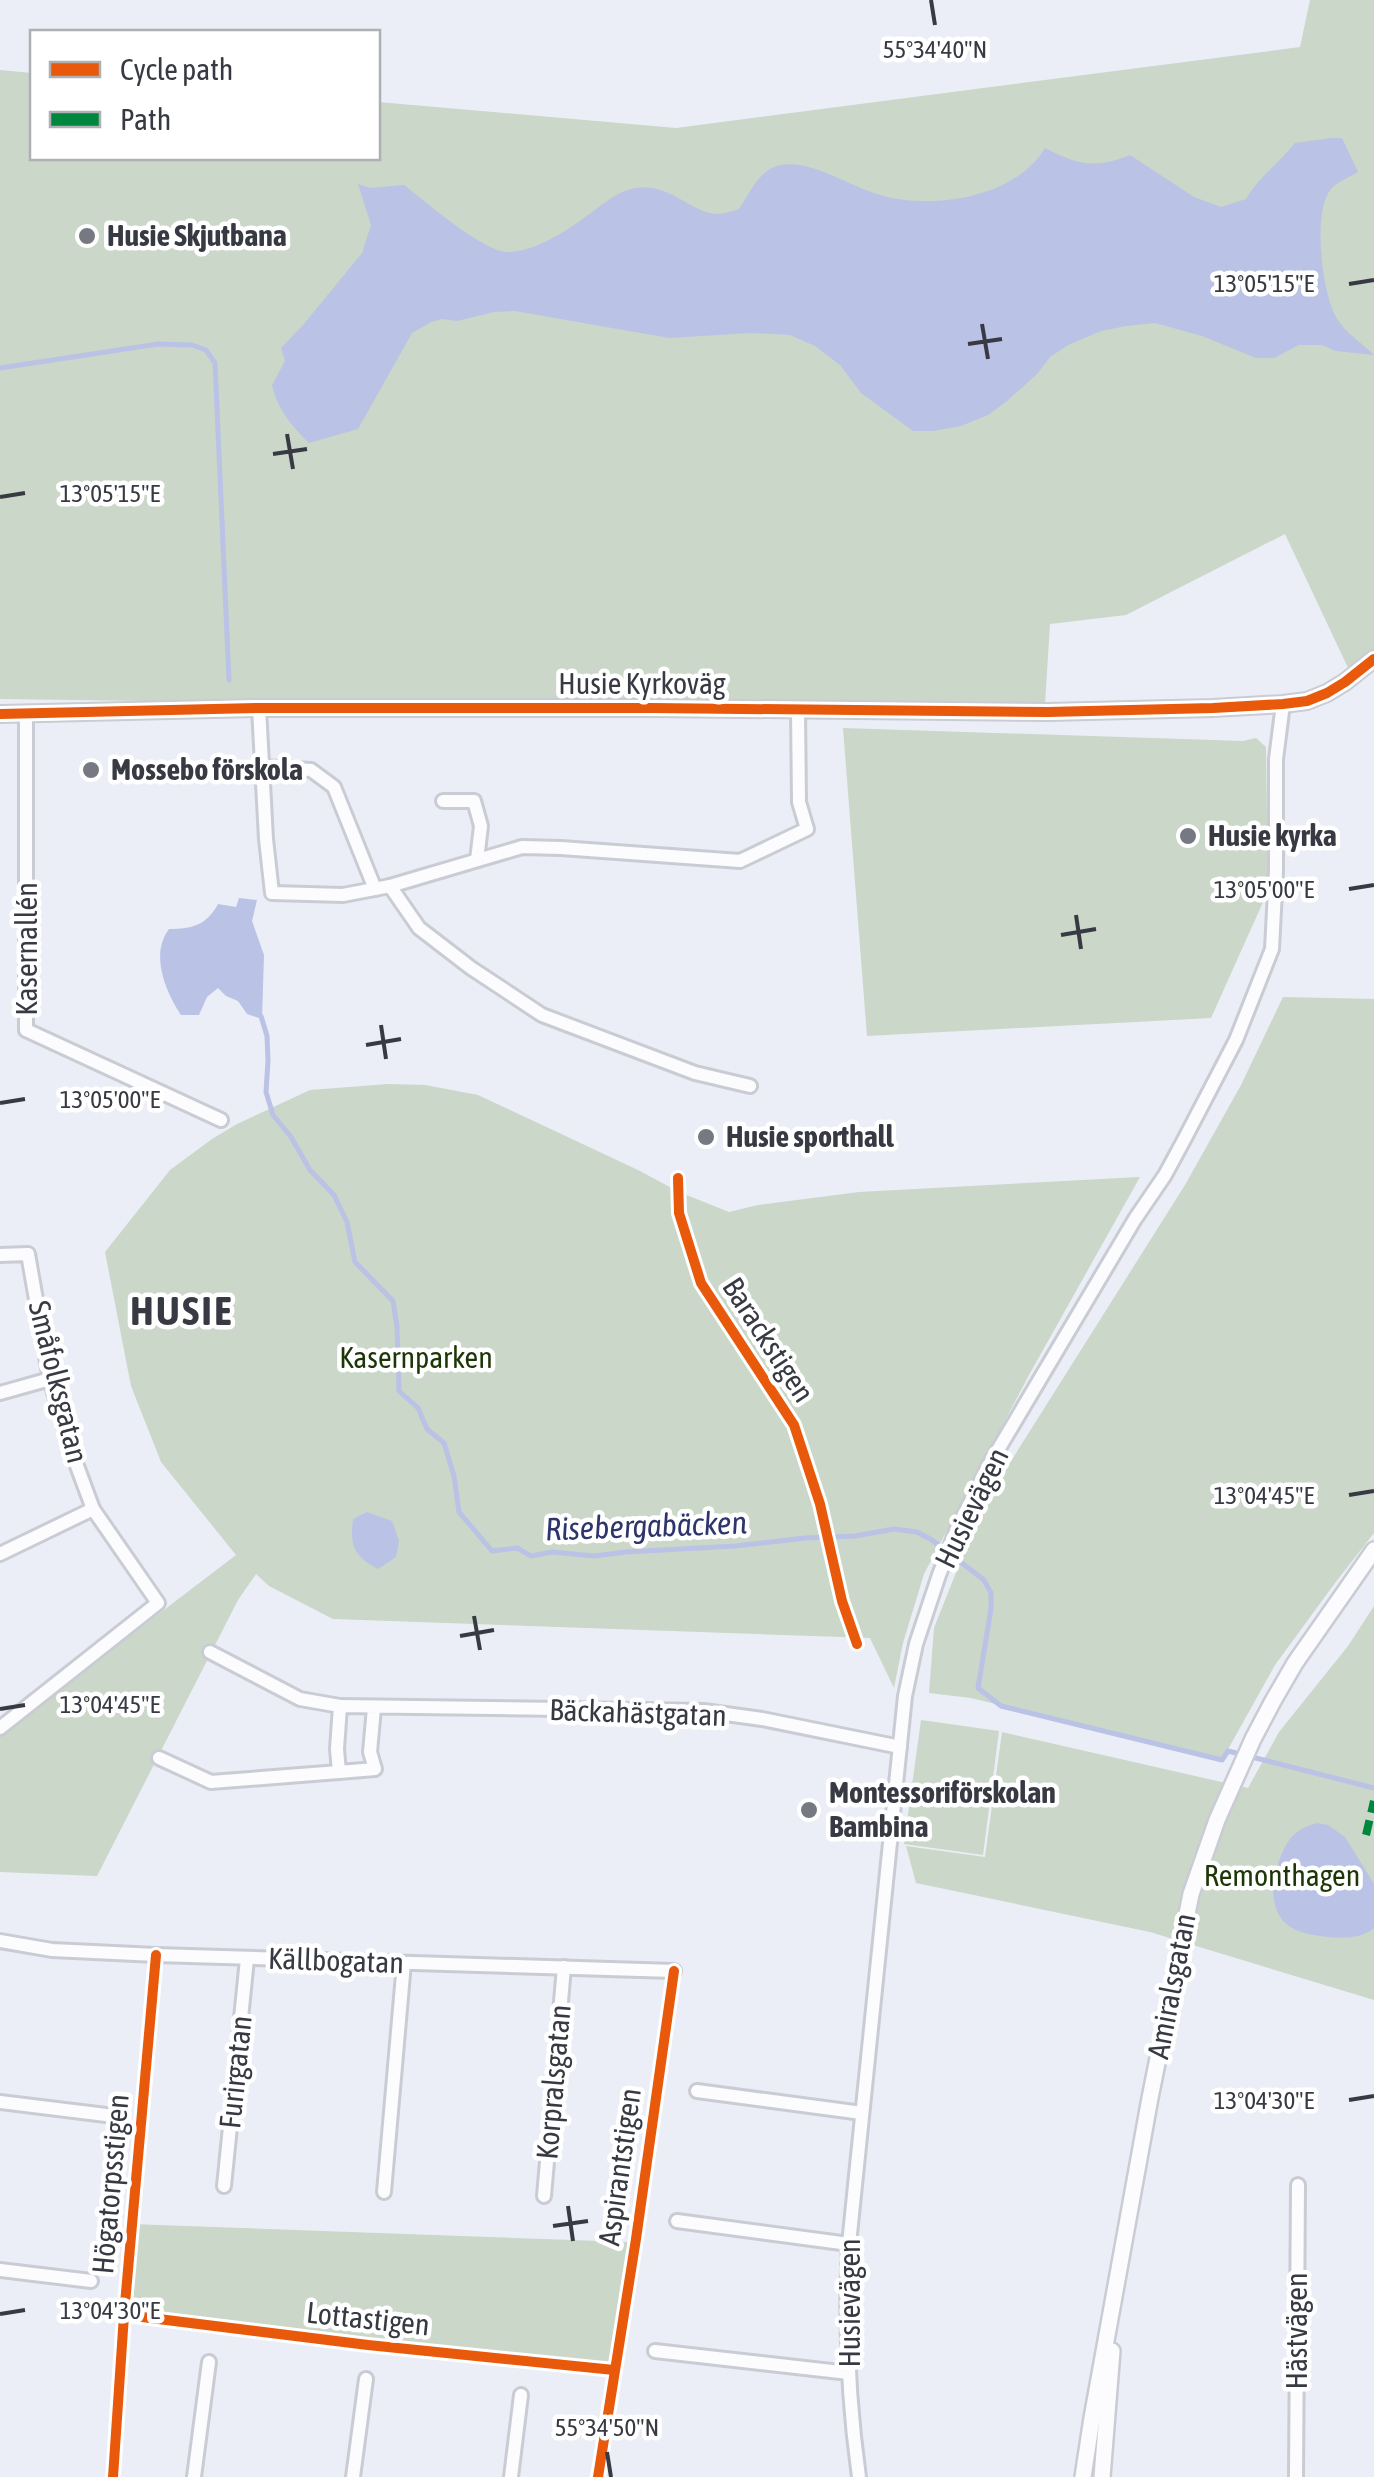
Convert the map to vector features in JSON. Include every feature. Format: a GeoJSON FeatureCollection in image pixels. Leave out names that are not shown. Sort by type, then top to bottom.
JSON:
{"type":"FeatureCollection","features":[{"type":"Feature","properties":{"kind":"street"},"geometry":{"type":"LineString","coordinates":[[1283,704],[1327,694],[1374,660]]}},
{"type":"Feature","properties":{"kind":"street","name":"Husie Kyrkoväg"},"geometry":{"type":"LineString","coordinates":[[0,714],[259,708],[1048,712],[1283,704]]}},
{"type":"Feature","properties":{"kind":"street","name":"Husievägen"},"geometry":{"type":"LineString","coordinates":[[859,2477],[846,2315],[849,2244],[905,1696],[916,1644],[939,1576],[989,1464],[1135,1218],[1165,1175],[1236,1040],[1272,949],[1276,759],[1283,704]]}},
{"type":"Feature","properties":{"kind":"street"},"geometry":{"type":"LineString","coordinates":[[259,708],[272,894],[343,895],[390,886],[522,847],[740,861],[806,829],[799,802],[798,710]]}},
{"type":"Feature","properties":{"kind":"street","name":"Kasernallén"},"geometry":{"type":"LineString","coordinates":[[26,714],[26,1030],[221,1120]]}},
{"type":"Feature","properties":{"kind":"street"},"geometry":{"type":"LineString","coordinates":[[263,766],[311,770],[334,787],[376,889]]}},
{"type":"Feature","properties":{"kind":"street"},"geometry":{"type":"LineString","coordinates":[[442,801],[474,801],[481,826],[477,860]]}},
{"type":"Feature","properties":{"kind":"street"},"geometry":{"type":"LineString","coordinates":[[390,886],[419,928],[470,968],[542,1015],[695,1073],[750,1086]]}},
{"type":"Feature","properties":{"kind":"street","name":"Småfolksgatan"},"geometry":{"type":"LineString","coordinates":[[0,1256],[28,1254],[50,1379],[93,1509],[158,1602],[0,1728]]}},
{"type":"Feature","properties":{"kind":"street"},"geometry":{"type":"LineString","coordinates":[[0,1393],[50,1379]]}},
{"type":"Feature","properties":{"kind":"street"},"geometry":{"type":"LineString","coordinates":[[0,1554],[93,1509]]}},
{"type":"Feature","properties":{"kind":"street","name":"Amiralsgatan"},"geometry":{"type":"LineString","coordinates":[[1083,2477],[1191,1894],[1253,1739],[1295,1664],[1374,1550]]}},
{"type":"Feature","properties":{"kind":"street","name":"Bäckahästgatan"},"geometry":{"type":"LineString","coordinates":[[210,1652],[300,1700],[340,1706],[704,1711],[900,1746]]}},
{"type":"Feature","properties":{"kind":"street"},"geometry":{"type":"LineString","coordinates":[[339,1772],[340,1706]]}},
{"type":"Feature","properties":{"kind":"street"},"geometry":{"type":"LineString","coordinates":[[159,1758],[211,1782],[375,1769],[370,1752],[374,1708]]}},
{"type":"Feature","properties":{"kind":"street","name":"Källbogatan"},"geometry":{"type":"LineString","coordinates":[[0,1941],[52,1950],[674,1971]]}},
{"type":"Feature","properties":{"kind":"street","name":"Furirgatan"},"geometry":{"type":"LineString","coordinates":[[224,2186],[247,1958]]}},
{"type":"Feature","properties":{"kind":"street"},"geometry":{"type":"LineString","coordinates":[[384,2192],[404,1963]]}},
{"type":"Feature","properties":{"kind":"street","name":"Korpralsgatan"},"geometry":{"type":"LineString","coordinates":[[544,2196],[564,1968]]}},
{"type":"Feature","properties":{"kind":"street"},"geometry":{"type":"LineString","coordinates":[[697,2092],[862,2113]]}},
{"type":"Feature","properties":{"kind":"street"},"geometry":{"type":"LineString","coordinates":[[0,2102],[106,2115]]}},
{"type":"Feature","properties":{"kind":"street","name":"Hästvägen"},"geometry":{"type":"LineString","coordinates":[[1296,2477],[1298,2186]]}},
{"type":"Feature","properties":{"kind":"street"},"geometry":{"type":"LineString","coordinates":[[676,2221],[849,2244]]}},
{"type":"Feature","properties":{"kind":"street"},"geometry":{"type":"LineString","coordinates":[[0,2270],[90,2281]]}},
{"type":"Feature","properties":{"kind":"street","name":"Amiralsgatan"},"geometry":{"type":"LineString","coordinates":[[1102,2477],[1116,2287]]}},
{"type":"Feature","properties":{"kind":"street"},"geometry":{"type":"LineString","coordinates":[[655,2350],[849,2373]]}},
{"type":"Feature","properties":{"kind":"street"},"geometry":{"type":"LineString","coordinates":[[194,2477],[208,2362]]}},
{"type":"Feature","properties":{"kind":"street"},"geometry":{"type":"LineString","coordinates":[[354,2477],[366,2380]]}},
{"type":"Feature","properties":{"kind":"street"},"geometry":{"type":"LineString","coordinates":[[511,2477],[521,2396]]}},
{"type":"Feature","properties":{"kind":"green space"},"geometry":{"type":"Polygon","coordinates":[[[1310,0],[1374,0],[1374,650],[1349,670],[1285,534],[1126,615],[1050,624],[1045,704],[745,709],[0,699],[0,70],[30,73],[30,160],[380,160],[380,102],[676,128],[1300,47],[1310,0]]]}},
{"type":"Feature","properties":{"kind":"green space"},"geometry":{"type":"Polygon","coordinates":[[[843,728],[1243,741],[1256,738],[1266,747],[1268,891],[1211,1018],[867,1036],[843,728]]]}},
{"type":"Feature","properties":{"kind":"green space"},"geometry":{"type":"Polygon","coordinates":[[[1283,997],[1374,999],[1374,1533],[1275,1665],[1222,1760],[971,1698],[929,1693],[934,1628],[982,1507],[1185,1185],[1241,1085],[1283,997]]]}},
{"type":"Feature","properties":{"kind":"green space","name":"Kasernparken"},"geometry":{"type":"Polygon","coordinates":[[[425,1085],[478,1095],[729,1212],[859,1192],[1140,1177],[924,1574],[894,1688],[870,1638],[333,1619],[269,1586],[256,1574],[238,1600],[97,1876],[0,1872],[0,1735],[236,1555],[161,1462],[131,1386],[105,1252],[170,1170],[237,1124],[310,1090],[425,1085]]]}},
{"type":"Feature","properties":{"kind":"green space","name":"Remonthagen"},"geometry":{"type":"Polygon","coordinates":[[[1374,1606],[1374,2000],[1150,1932],[916,1883],[906,1846],[985,1857],[1002,1732],[1248,1788],[1279,1732],[1348,1646],[1374,1606]]]}},
{"type":"Feature","properties":{"kind":"green space"},"geometry":{"type":"Polygon","coordinates":[[[921,1720],[999,1731],[983,1855],[904,1844],[921,1720]]]}},
{"type":"Feature","properties":{"kind":"green space"},"geometry":{"type":"Polygon","coordinates":[[[130,2224],[628,2242],[608,2368],[123,2313],[130,2224]]]}},
{"type":"Feature","properties":{"kind":"water"},"geometry":{"type":"Polygon","coordinates":[[[1342,138],[1358,172],[1334,186],[1325,200],[1321,252],[1327,290],[1340,323],[1374,355],[1336,351],[1322,345],[1299,345],[1274,358],[1256,358],[1202,336],[1155,323],[1126,326],[1101,331],[1068,345],[988,415],[961,426],[913,431],[861,393],[840,365],[815,346],[790,335],[669,338],[515,311],[457,321],[442,319],[412,333],[358,429],[309,443],[286,417],[272,385],[285,361],[281,348],[362,253],[371,225],[358,184],[370,188],[404,185],[469,235],[507,252],[548,241],[630,189],[660,190],[698,209],[722,214],[739,209],[767,171],[793,164],[898,199],[945,200],[969,197],[1013,179],[1045,148],[1087,163],[1130,155],[1194,197],[1221,207],[1246,199],[1295,143],[1342,138]]]}},
{"type":"Feature","properties":{"kind":"water"},"geometry":{"type":"Polygon","coordinates":[[[239,898],[257,900],[252,921],[264,955],[262,1019],[247,1014],[238,1001],[218,988],[207,997],[199,1015],[181,1015],[162,972],[163,939],[169,929],[192,927],[204,921],[218,904],[236,907],[239,898]]]}},
{"type":"Feature","properties":{"kind":"water"},"geometry":{"type":"Polygon","coordinates":[[[367,1512],[392,1521],[399,1541],[396,1557],[378,1569],[358,1554],[353,1543],[353,1519],[367,1512]]]}},
{"type":"Feature","properties":{"kind":"water"},"geometry":{"type":"Polygon","coordinates":[[[1317,1823],[1328,1825],[1345,1837],[1374,1884],[1374,1928],[1363,1934],[1334,1937],[1300,1932],[1283,1921],[1275,1906],[1275,1876],[1285,1847],[1296,1833],[1317,1823]]]}},
{"type":"Feature","properties":{"kind":"waterway","name":"Risebergabäcken"},"geometry":{"type":"LineString","coordinates":[[0,368],[158,344],[192,345],[206,350],[215,363],[229,680]]}},
{"type":"Feature","properties":{"kind":"waterway","name":"Risebergabäcken"},"geometry":{"type":"LineString","coordinates":[[261,1016],[267,1036],[266,1092],[273,1115],[310,1170],[334,1195],[347,1222],[355,1262],[393,1301],[399,1391],[418,1408],[427,1429],[444,1443],[459,1512],[492,1551],[517,1548],[531,1556],[552,1552],[594,1556],[855,1536],[894,1529],[917,1532],[984,1580],[991,1593],[978,1688],[1001,1706],[1222,1760],[1228,1751],[1374,1788]]}},
{"type":"Feature","properties":{"kind":"marked path"},"geometry":{"type":"LineString","coordinates":[[1366,1835],[1374,1801]]}},
{"type":"Feature","properties":{"kind":"cycle path"},"geometry":{"type":"LineString","coordinates":[[0,714],[259,708],[1048,712],[1213,708],[1307,701],[1345,682],[1374,659]]}},
{"type":"Feature","properties":{"kind":"cycle path","name":"Barackstigen"},"geometry":{"type":"LineString","coordinates":[[678,1178],[679,1213],[701,1283],[794,1425],[820,1504],[842,1601],[857,1644]]}},
{"type":"Feature","properties":{"kind":"cycle path","name":"Högatorpsstigen"},"geometry":{"type":"LineString","coordinates":[[113,2477],[156,1955]]}},
{"type":"Feature","properties":{"kind":"cycle path","name":"Aspirantstigen"},"geometry":{"type":"LineString","coordinates":[[598,2477],[674,1971]]}},
{"type":"Feature","properties":{"kind":"cycle path","name":"Lottastigen"},"geometry":{"type":"LineString","coordinates":[[118,2314],[614,2370]]}},
{"type":"Feature","properties":{"kind":"place","name":"Husie Skjutbana"},"geometry":{"type":"Point","coordinates":[87,236]}},
{"type":"Feature","properties":{"kind":"place","name":"Mossebo förskola"},"geometry":{"type":"Point","coordinates":[91,770]}},
{"type":"Feature","properties":{"kind":"place","name":"Husie kyrka"},"geometry":{"type":"Point","coordinates":[1188,836]}},
{"type":"Feature","properties":{"kind":"place","name":"Husie sporthall"},"geometry":{"type":"Point","coordinates":[706,1137]}},
{"type":"Feature","properties":{"kind":"place","name":"Montessoriförskolan Bambina"},"geometry":{"type":"Point","coordinates":[809,1810]}},
{"type":"Feature","properties":{"kind":"district","name":"HUSIE"},"geometry":{"type":"Point","coordinates":[182,1311]}}]}
